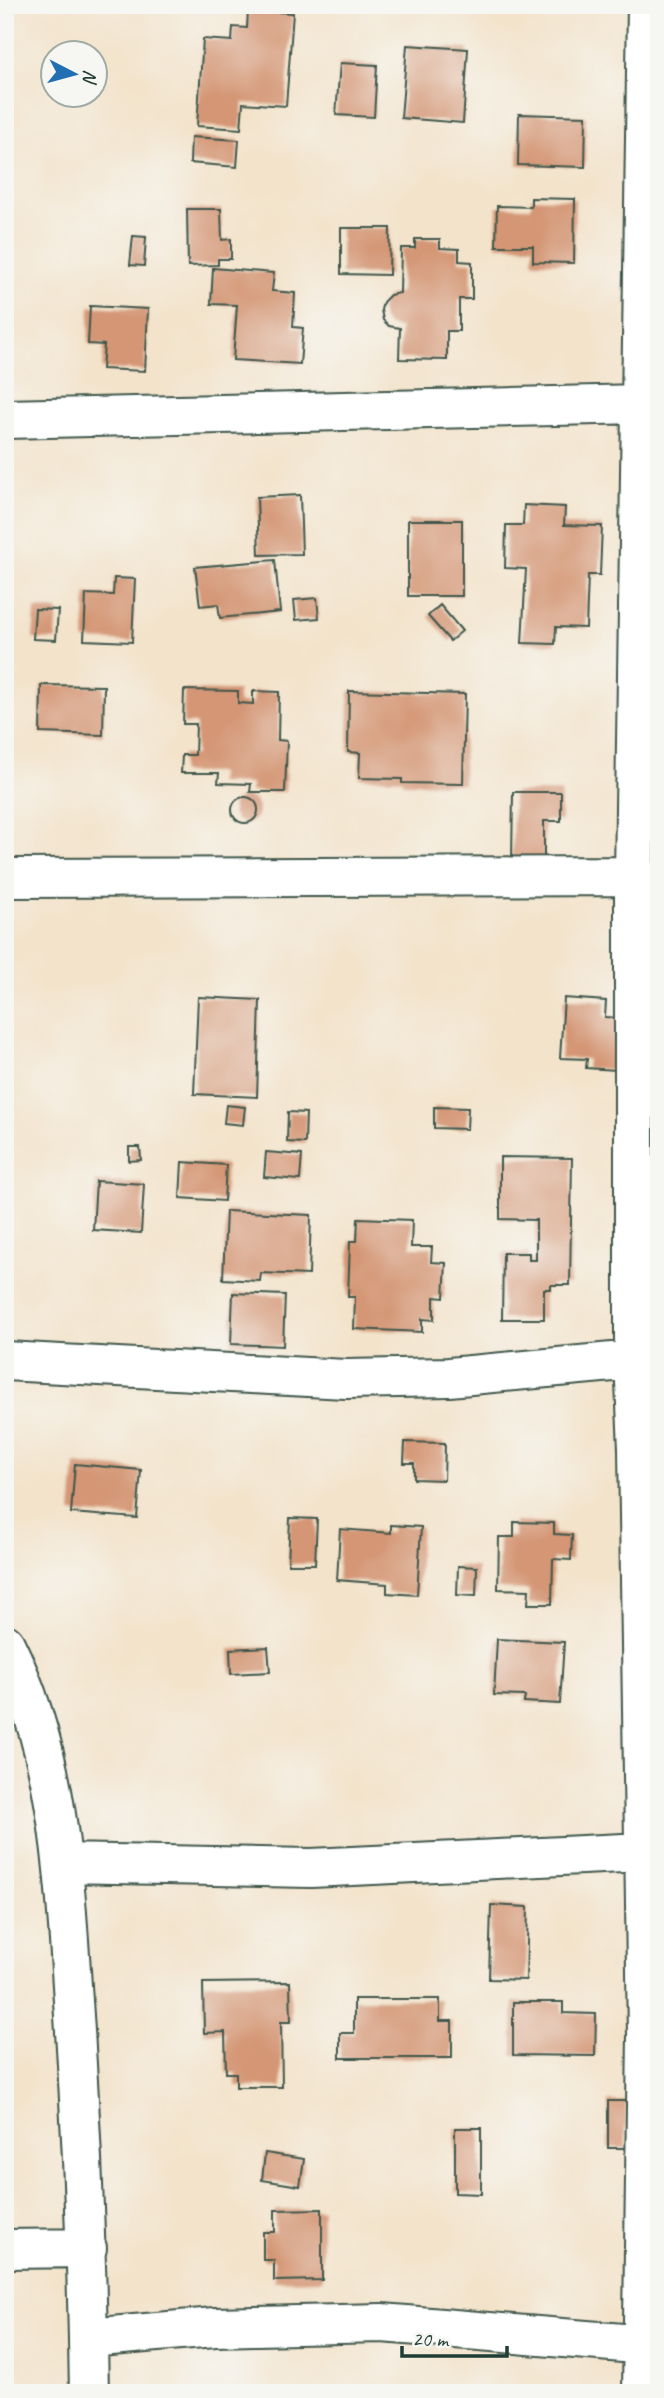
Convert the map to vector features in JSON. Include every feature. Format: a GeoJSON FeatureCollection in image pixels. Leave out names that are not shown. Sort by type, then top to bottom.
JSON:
{"type":"FeatureCollection","features":[{"type":"Feature","properties":{"kind":"street"},"geometry":{"type":"LineString","coordinates":[[642,2393],[651,2346],[644,1852],[648,1449],[634,1360],[634,876],[649,608],[640,404],[647,5]]}},
{"type":"Feature","properties":{"kind":"street"},"geometry":{"type":"LineString","coordinates":[[5,419],[640,404]]}},
{"type":"Feature","properties":{"kind":"street"},"geometry":{"type":"LineString","coordinates":[[5,878],[634,876]]}},
{"type":"Feature","properties":{"kind":"street"},"geometry":{"type":"LineString","coordinates":[[5,1361],[346,1379],[449,1377],[634,1360]]}},
{"type":"Feature","properties":{"kind":"street"},"geometry":{"type":"LineString","coordinates":[[5,1644],[36,1722],[64,1863],[87,2248],[89,2393]]}},
{"type":"Feature","properties":{"kind":"street"},"geometry":{"type":"LineString","coordinates":[[64,1863],[311,1868],[644,1852]]}},
{"type":"Feature","properties":{"kind":"street"},"geometry":{"type":"LineString","coordinates":[[5,2249],[87,2248]]}},
{"type":"Feature","properties":{"kind":"street"},"geometry":{"type":"LineString","coordinates":[[88,2338],[215,2328],[382,2323],[651,2346]]}},
{"type":"Feature","properties":{"kind":"building"},"geometry":{"type":"Polygon","coordinates":[[[248,10],[293,13],[286,106],[243,103],[241,129],[197,126],[203,39],[232,41],[233,27],[247,28],[248,10]]]}},
{"type":"Feature","properties":{"kind":"building"},"geometry":{"type":"Polygon","coordinates":[[[407,45],[468,49],[463,123],[401,118],[407,45]]]}},
{"type":"Feature","properties":{"kind":"building"},"geometry":{"type":"Polygon","coordinates":[[[340,63],[377,65],[374,117],[336,115],[340,63]]]}},
{"type":"Feature","properties":{"kind":"building"},"geometry":{"type":"Polygon","coordinates":[[[519,114],[586,116],[585,167],[518,165],[519,114]]]}},
{"type":"Feature","properties":{"kind":"building"},"geometry":{"type":"Polygon","coordinates":[[[191,137],[239,140],[237,167],[190,163],[191,137]]]}},
{"type":"Feature","properties":{"kind":"building"},"geometry":{"type":"Polygon","coordinates":[[[531,198],[575,199],[574,263],[533,262],[533,246],[496,246],[497,206],[531,207],[531,198]]]}},
{"type":"Feature","properties":{"kind":"building"},"geometry":{"type":"Polygon","coordinates":[[[187,209],[221,209],[222,240],[231,239],[231,259],[218,259],[218,265],[188,266],[187,209]]]}},
{"type":"Feature","properties":{"kind":"building"},"geometry":{"type":"Polygon","coordinates":[[[341,228],[390,228],[389,275],[341,274],[341,228]]]}},
{"type":"Feature","properties":{"kind":"building"},"geometry":{"type":"Polygon","coordinates":[[[133,236],[146,237],[144,266],[130,265],[133,236]]]}},
{"type":"Feature","properties":{"kind":"building"},"geometry":{"type":"Polygon","coordinates":[[[415,239],[440,239],[440,248],[459,249],[459,261],[472,262],[472,299],[459,299],[459,331],[447,331],[447,360],[399,359],[400,328],[389,326],[383,320],[383,302],[390,295],[400,293],[401,248],[415,248],[415,239]]]}},
{"type":"Feature","properties":{"kind":"building"},"geometry":{"type":"Polygon","coordinates":[[[213,268],[274,273],[272,291],[295,293],[293,327],[303,328],[300,364],[233,360],[237,305],[211,304],[213,268]]]}},
{"type":"Feature","properties":{"kind":"building"},"geometry":{"type":"Polygon","coordinates":[[[90,306],[148,309],[145,371],[102,369],[104,345],[88,344],[90,306]]]}},
{"type":"Feature","properties":{"kind":"building"},"geometry":{"type":"Polygon","coordinates":[[[300,495],[302,554],[259,555],[257,497],[300,495]]]}},
{"type":"Feature","properties":{"kind":"building"},"geometry":{"type":"Polygon","coordinates":[[[524,505],[565,507],[564,525],[602,526],[600,575],[588,575],[586,628],[556,627],[555,644],[522,643],[526,569],[505,568],[506,525],[523,525],[524,505]]]}},
{"type":"Feature","properties":{"kind":"building"},"geometry":{"type":"Polygon","coordinates":[[[408,520],[462,520],[462,596],[408,596],[408,520]]]}},
{"type":"Feature","properties":{"kind":"building"},"geometry":{"type":"Polygon","coordinates":[[[275,560],[280,612],[220,618],[218,604],[200,606],[195,567],[275,560]]]}},
{"type":"Feature","properties":{"kind":"building"},"geometry":{"type":"Polygon","coordinates":[[[114,578],[135,579],[132,642],[84,640],[86,594],[113,595],[114,578]]]}},
{"type":"Feature","properties":{"kind":"building"},"geometry":{"type":"Polygon","coordinates":[[[317,598],[319,618],[296,620],[294,600],[317,598]]]}},
{"type":"Feature","properties":{"kind":"building"},"geometry":{"type":"Polygon","coordinates":[[[440,605],[462,631],[450,641],[428,616],[440,605]]]}},
{"type":"Feature","properties":{"kind":"building"},"geometry":{"type":"Polygon","coordinates":[[[35,609],[58,610],[56,640],[33,639],[35,609]]]}},
{"type":"Feature","properties":{"kind":"building"},"geometry":{"type":"Polygon","coordinates":[[[41,685],[104,686],[103,735],[40,733],[41,685]]]}},
{"type":"Feature","properties":{"kind":"building"},"geometry":{"type":"Polygon","coordinates":[[[184,690],[238,691],[238,703],[253,704],[253,691],[279,692],[278,740],[287,741],[285,792],[250,792],[251,784],[218,783],[219,773],[181,773],[182,755],[195,755],[196,724],[183,724],[184,690]]]}},
{"type":"Feature","properties":{"kind":"building"},"geometry":{"type":"Polygon","coordinates":[[[349,691],[465,694],[463,784],[402,783],[402,779],[359,778],[360,753],[348,752],[349,691]]]}},
{"type":"Feature","properties":{"kind":"building"},"geometry":{"type":"Polygon","coordinates":[[[513,792],[561,792],[561,821],[544,821],[544,862],[512,862],[513,792]]]}},
{"type":"Feature","properties":{"kind":"building"},"geometry":{"type":"Polygon","coordinates":[[[245,797],[254,801],[258,810],[254,819],[245,823],[236,819],[232,810],[236,801],[245,797]]]}},
{"type":"Feature","properties":{"kind":"building"},"geometry":{"type":"Polygon","coordinates":[[[198,997],[260,1000],[257,1097],[194,1094],[198,997]]]}},
{"type":"Feature","properties":{"kind":"building"},"geometry":{"type":"Polygon","coordinates":[[[564,998],[606,1001],[605,1017],[619,1018],[616,1070],[586,1068],[587,1059],[560,1058],[564,998]]]}},
{"type":"Feature","properties":{"kind":"building"},"geometry":{"type":"Polygon","coordinates":[[[226,1105],[245,1107],[243,1125],[224,1123],[226,1105]]]}},
{"type":"Feature","properties":{"kind":"building"},"geometry":{"type":"Polygon","coordinates":[[[434,1107],[468,1108],[467,1129],[434,1128],[434,1107]]]}},
{"type":"Feature","properties":{"kind":"building"},"geometry":{"type":"Polygon","coordinates":[[[288,1112],[306,1113],[305,1143],[287,1142],[288,1112]]]}},
{"type":"Feature","properties":{"kind":"building"},"geometry":{"type":"Polygon","coordinates":[[[129,1147],[140,1147],[141,1160],[129,1161],[129,1147]]]}},
{"type":"Feature","properties":{"kind":"building"},"geometry":{"type":"Polygon","coordinates":[[[266,1152],[302,1155],[300,1180],[264,1177],[266,1152]]]}},
{"type":"Feature","properties":{"kind":"building"},"geometry":{"type":"Polygon","coordinates":[[[500,1157],[572,1158],[570,1285],[551,1285],[551,1289],[544,1289],[544,1319],[502,1319],[503,1253],[529,1253],[529,1260],[536,1260],[536,1220],[500,1219],[500,1157]]]}},
{"type":"Feature","properties":{"kind":"building"},"geometry":{"type":"Polygon","coordinates":[[[182,1162],[226,1165],[224,1201],[180,1198],[182,1162]]]}},
{"type":"Feature","properties":{"kind":"building"},"geometry":{"type":"Polygon","coordinates":[[[96,1181],[144,1184],[141,1233],[93,1230],[96,1181]]]}},
{"type":"Feature","properties":{"kind":"building"},"geometry":{"type":"Polygon","coordinates":[[[226,1211],[311,1215],[309,1275],[261,1273],[260,1281],[223,1279],[226,1211]]]}},
{"type":"Feature","properties":{"kind":"building"},"geometry":{"type":"Polygon","coordinates":[[[358,1218],[412,1220],[411,1247],[432,1247],[431,1262],[446,1263],[444,1298],[434,1297],[434,1320],[422,1319],[422,1332],[354,1329],[355,1297],[348,1297],[350,1241],[357,1241],[358,1218]]]}},
{"type":"Feature","properties":{"kind":"building"},"geometry":{"type":"Polygon","coordinates":[[[233,1293],[285,1295],[283,1346],[231,1344],[233,1293]]]}},
{"type":"Feature","properties":{"kind":"building"},"geometry":{"type":"Polygon","coordinates":[[[405,1442],[445,1443],[444,1480],[414,1479],[414,1463],[404,1463],[405,1442]]]}},
{"type":"Feature","properties":{"kind":"building"},"geometry":{"type":"Polygon","coordinates":[[[75,1464],[141,1470],[137,1518],[71,1513],[75,1464]]]}},
{"type":"Feature","properties":{"kind":"building"},"geometry":{"type":"Polygon","coordinates":[[[290,1518],[317,1519],[315,1564],[288,1564],[290,1518]]]}},
{"type":"Feature","properties":{"kind":"building"},"geometry":{"type":"Polygon","coordinates":[[[514,1522],[554,1523],[554,1534],[572,1535],[571,1560],[553,1559],[552,1604],[528,1604],[529,1590],[498,1589],[499,1537],[514,1537],[514,1522]]]}},
{"type":"Feature","properties":{"kind":"building"},"geometry":{"type":"Polygon","coordinates":[[[391,1525],[421,1527],[417,1595],[387,1593],[387,1584],[337,1580],[340,1529],[391,1533],[391,1525]]]}},
{"type":"Feature","properties":{"kind":"building"},"geometry":{"type":"Polygon","coordinates":[[[458,1566],[477,1567],[476,1596],[457,1595],[458,1566]]]}},
{"type":"Feature","properties":{"kind":"building"},"geometry":{"type":"Polygon","coordinates":[[[497,1639],[564,1642],[560,1704],[524,1702],[525,1696],[494,1695],[497,1639]]]}},
{"type":"Feature","properties":{"kind":"building"},"geometry":{"type":"Polygon","coordinates":[[[268,1647],[270,1672],[231,1674],[230,1649],[268,1647]]]}},
{"type":"Feature","properties":{"kind":"building"},"geometry":{"type":"Polygon","coordinates":[[[491,1905],[528,1907],[526,1980],[489,1979],[491,1905]]]}},
{"type":"Feature","properties":{"kind":"building"},"geometry":{"type":"Polygon","coordinates":[[[290,1982],[291,2022],[281,2022],[282,2087],[236,2087],[236,2073],[226,2073],[225,2032],[204,2033],[203,1983],[290,1982]]]}},
{"type":"Feature","properties":{"kind":"building"},"geometry":{"type":"Polygon","coordinates":[[[354,1999],[440,1999],[440,2021],[452,2021],[452,2058],[340,2058],[340,2033],[354,2033],[354,1999]]]}},
{"type":"Feature","properties":{"kind":"building"},"geometry":{"type":"Polygon","coordinates":[[[513,2002],[563,2002],[563,2013],[596,2014],[595,2056],[513,2055],[513,2002]]]}},
{"type":"Feature","properties":{"kind":"building"},"geometry":{"type":"Polygon","coordinates":[[[608,2101],[626,2101],[626,2148],[608,2148],[608,2101]]]}},
{"type":"Feature","properties":{"kind":"building"},"geometry":{"type":"Polygon","coordinates":[[[455,2128],[481,2128],[481,2194],[455,2193],[455,2128]]]}},
{"type":"Feature","properties":{"kind":"building"},"geometry":{"type":"Polygon","coordinates":[[[265,2153],[304,2159],[300,2186],[262,2180],[265,2153]]]}},
{"type":"Feature","properties":{"kind":"building"},"geometry":{"type":"Polygon","coordinates":[[[322,2209],[322,2280],[274,2281],[274,2260],[263,2260],[263,2232],[275,2232],[275,2210],[322,2209]]]}}]}
